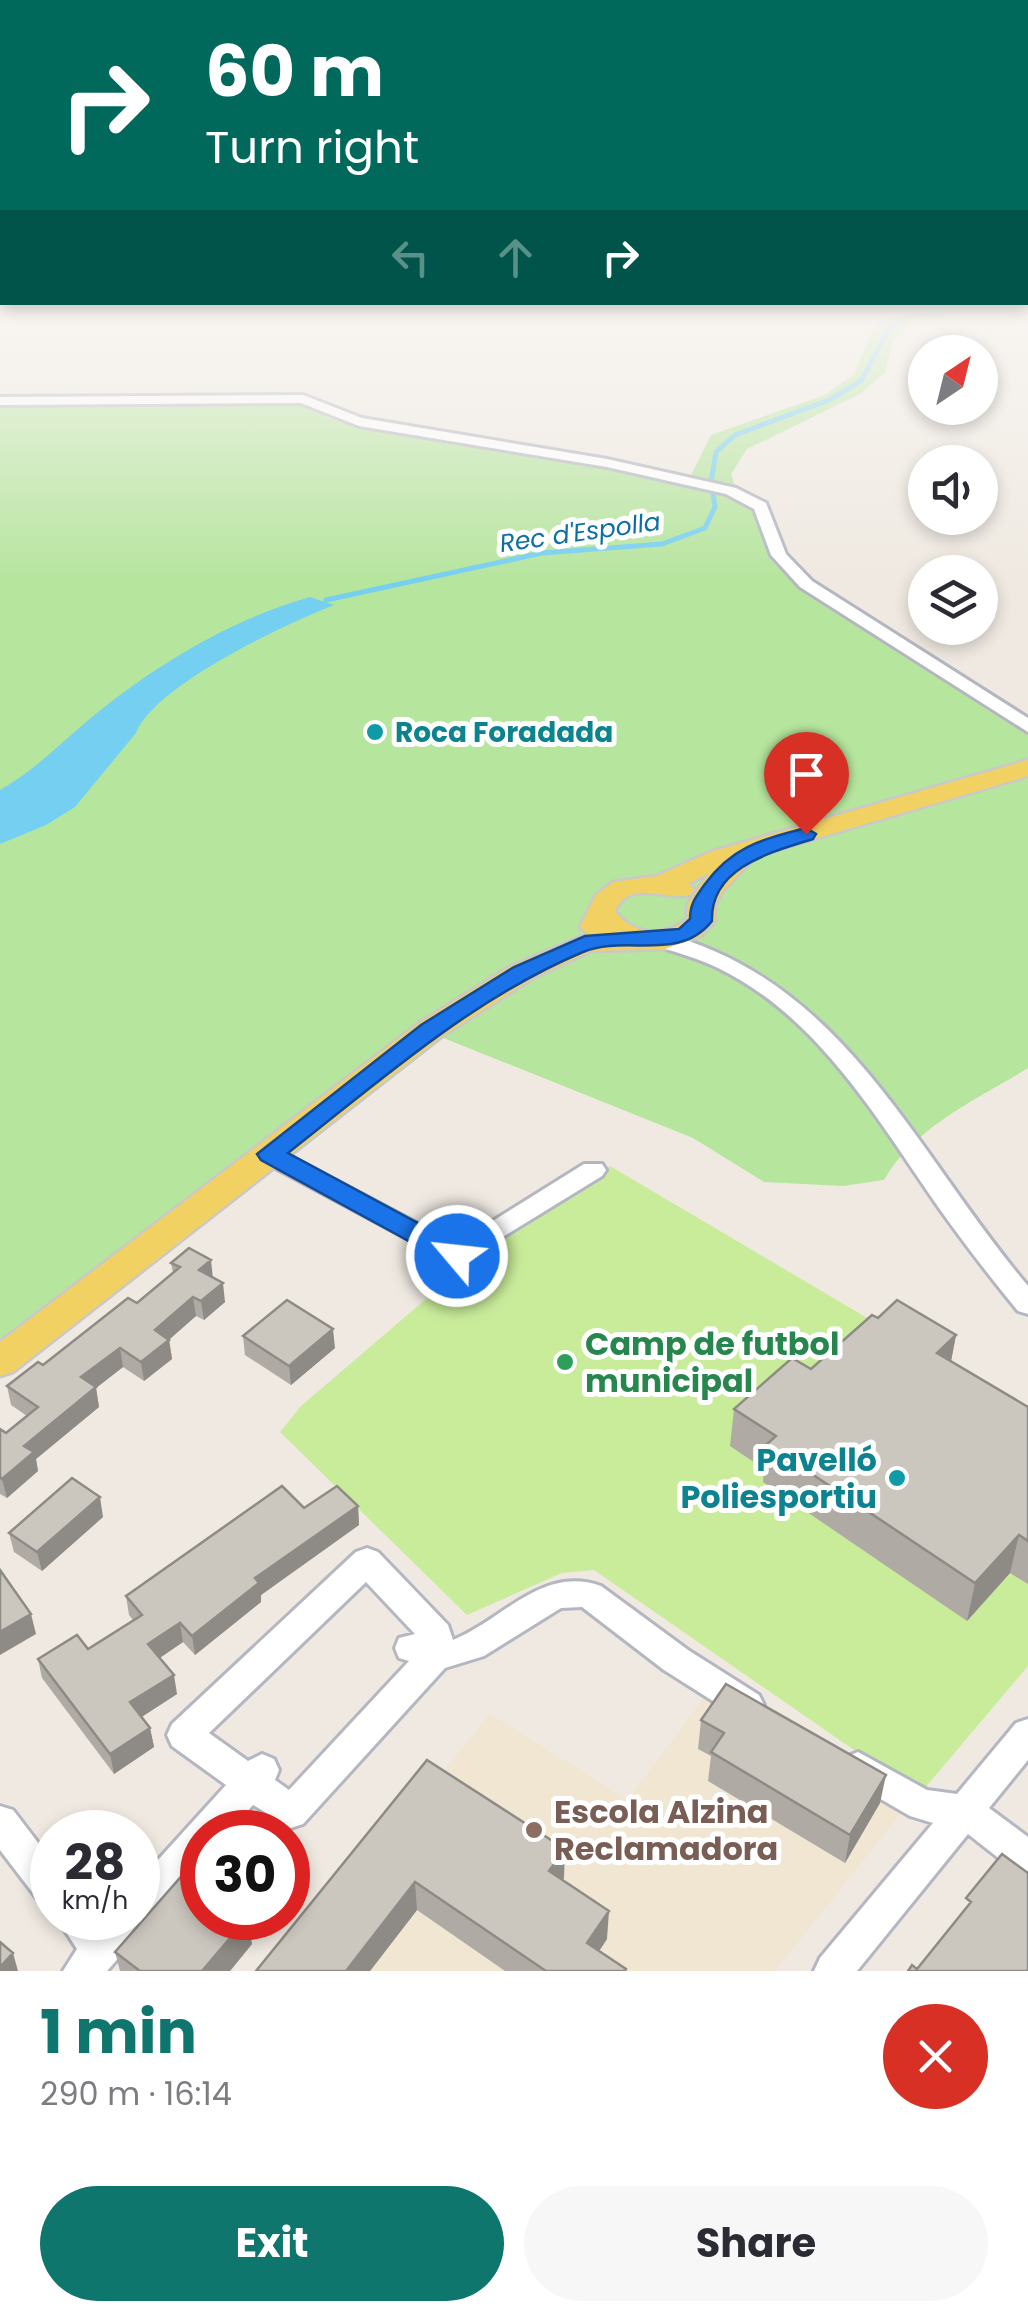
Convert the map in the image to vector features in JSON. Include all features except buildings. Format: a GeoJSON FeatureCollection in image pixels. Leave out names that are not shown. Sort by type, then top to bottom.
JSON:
{"type":"FeatureCollection","features":[{"type":"Feature","properties":{"kind":"main road"},"geometry":{"type":"LineString","coordinates":[[661,885],[720,858],[1028,768]]}},
{"type":"Feature","properties":{"kind":"main road"},"geometry":{"type":"LineString","coordinates":[[0,1362],[430,1030],[522,972],[585,943],[686,934],[728,866],[747,852]]}},
{"type":"Feature","properties":{"kind":"main road"},"geometry":{"type":"LineString","coordinates":[[585,943],[603,914],[604,904],[618,891],[634,886],[661,885],[686,892],[701,913]]}},
{"type":"Feature","properties":{"kind":"main road"},"geometry":{"type":"LineString","coordinates":[[603,914],[614,928],[649,939]]}},
{"type":"Feature","properties":{"kind":"street"},"geometry":{"type":"LineString","coordinates":[[0,401],[303,399],[359,422],[607,463],[745,495],[760,506],[778,555],[795,574],[1028,726]]}},
{"type":"Feature","properties":{"kind":"street"},"geometry":{"type":"LineString","coordinates":[[701,913],[706,934],[729,962]]}},
{"type":"Feature","properties":{"kind":"street"},"geometry":{"type":"LineString","coordinates":[[649,939],[695,948],[729,962],[787,1002],[879,1097],[946,1204],[1028,1304]]}},
{"type":"Feature","properties":{"kind":"street"},"geometry":{"type":"LineString","coordinates":[[270,1154],[457,1256],[593,1170]]}},
{"type":"Feature","properties":{"kind":"street"},"geometry":{"type":"LineString","coordinates":[[366,1561],[436,1635],[425,1650],[291,1812],[184,1734],[366,1561]]}},
{"type":"Feature","properties":{"kind":"street"},"geometry":{"type":"LineString","coordinates":[[425,1650],[455,1654],[555,1597],[575,1590],[590,1595],[676,1660],[767,1716]]}},
{"type":"Feature","properties":{"kind":"street"},"geometry":{"type":"LineString","coordinates":[[834,1971],[1028,1734]]}},
{"type":"Feature","properties":{"kind":"street"},"geometry":{"type":"LineString","coordinates":[[836,1756],[922,1805],[964,1812],[1028,1859]]}},
{"type":"Feature","properties":{"kind":"street"},"geometry":{"type":"LineString","coordinates":[[226,1810],[262,1770]]}},
{"type":"Feature","properties":{"kind":"street"},"geometry":{"type":"LineString","coordinates":[[0,1822],[30,1860]]}},
{"type":"Feature","properties":{"kind":"street"},"geometry":{"type":"LineString","coordinates":[[160,1884],[180,1861]]}},
{"type":"Feature","properties":{"kind":"street"},"geometry":{"type":"LineString","coordinates":[[91,1960],[110,1940]]}},
{"type":"Feature","properties":{"kind":"shaded area","name":"Escola Alzina Reclamadora"},"geometry":{"type":"Polygon","coordinates":[[[712,1687],[910,1802],[775,1971],[282,1971],[490,1714],[628,1800],[712,1687]]]}},
{"type":"Feature","properties":{"kind":"green space"},"geometry":{"type":"Polygon","coordinates":[[[300,398],[328,418],[606,463],[687,483],[711,435],[817,398],[852,398],[747,449],[731,474],[738,495],[755,499],[789,569],[1028,725],[1028,1068],[930,1129],[912,1144],[884,1180],[843,1186],[764,1182],[693,1138],[441,1037],[56,1320],[0,1342],[0,399],[228,402],[300,398]]]}},
{"type":"Feature","properties":{"kind":"green space"},"geometry":{"type":"Polygon","coordinates":[[[610,1166],[879,1325],[1028,1445],[1028,1666],[919,1795],[594,1570],[562,1573],[467,1615],[280,1432],[301,1406],[454,1275],[610,1166]]]}},
{"type":"Feature","properties":{"kind":"water"},"geometry":{"type":"Polygon","coordinates":[[[310,597],[334,605],[255,641],[194,676],[148,714],[75,807],[46,825],[0,844],[0,790],[89,719],[174,658],[227,629],[310,597]]]}},
{"type":"Feature","properties":{"kind":"waterway","name":"Rec d'Espolla"},"geometry":{"type":"LineString","coordinates":[[326,600],[542,553],[662,544],[705,528],[715,507],[711,482],[716,452],[735,435],[832,398]]}},
{"type":"Feature","properties":{"kind":"place","name":"Roca Foradada"},"geometry":{"type":"Point","coordinates":[375,732]}},
{"type":"Feature","properties":{"kind":"place","name":"Camp de futbol municipal"},"geometry":{"type":"Point","coordinates":[565,1362]}},
{"type":"Feature","properties":{"kind":"place","name":"Pavelló Poliesportiu"},"geometry":{"type":"Point","coordinates":[897,1478]}},
{"type":"Feature","properties":{"kind":"place","name":"Escola Alzina Reclamadora"},"geometry":{"type":"Point","coordinates":[534,1830]}},
{"type":"Feature","properties":{"kind":"route"},"geometry":{"type":"LineString","coordinates":[[457,1256],[270,1154],[430,1030],[522,972],[585,943],[660,940],[686,934],[701,921],[701,905],[728,866],[747,852],[806,834]]}}]}
